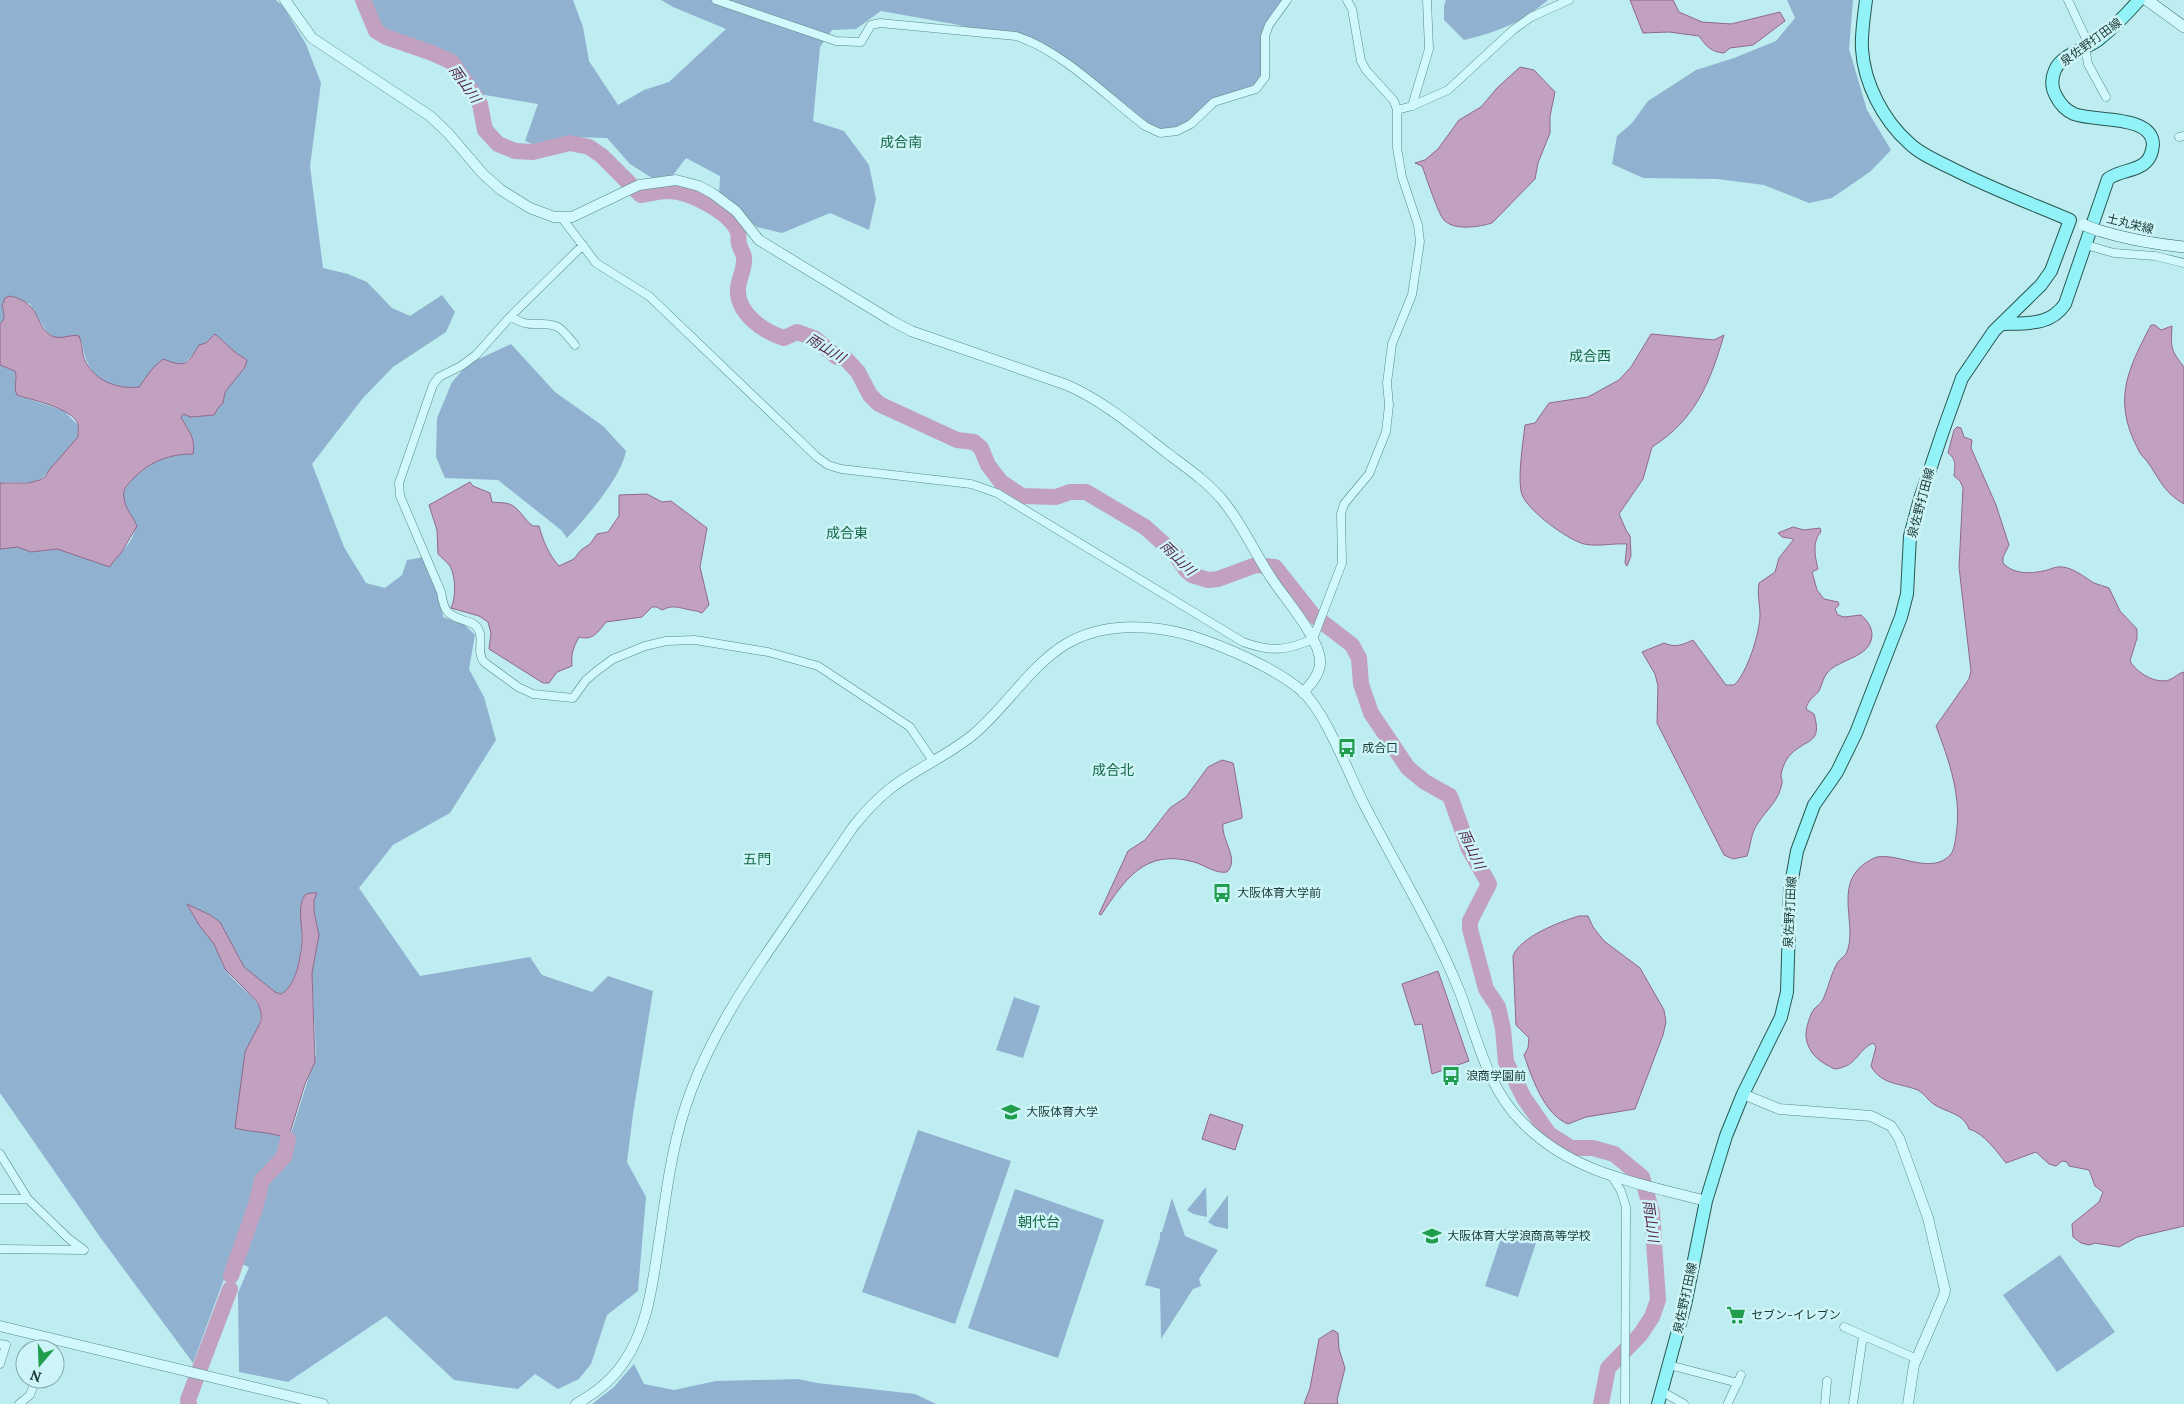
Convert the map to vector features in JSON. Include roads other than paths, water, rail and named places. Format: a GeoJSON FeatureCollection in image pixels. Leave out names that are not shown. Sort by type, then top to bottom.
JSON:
{"type":"FeatureCollection","features":[{"type":"Feature","properties":{"kind":"main road"},"geometry":{"type":"LineString","coordinates":[[1866,0],[1862,49],[1866,71],[1874,94],[1884,112],[1909,144],[1943,164],[2070,220]]}},
{"type":"Feature","properties":{"kind":"main road","name":"泉佐野打田線"},"geometry":{"type":"LineString","coordinates":[[2002,324],[2050,319],[2060,312],[2065,304],[2108,179],[2115,174],[2138,167],[2146,162],[2152,152],[2153,141],[2149,132],[2136,124],[2073,114],[2063,108],[2052,89],[2052,80],[2056,68],[2066,57],[2087,46],[2125,17],[2139,0]]}},
{"type":"Feature","properties":{"kind":"main road"},"geometry":{"type":"LineString","coordinates":[[2146,0],[2160,4],[2184,27]]}},
{"type":"Feature","properties":{"kind":"main road","name":"土丸栄線"},"geometry":{"type":"LineString","coordinates":[[2070,220],[2097,230],[2149,243],[2184,247]]}},
{"type":"Feature","properties":{"kind":"main road","name":"泉佐野打田線"},"geometry":{"type":"LineString","coordinates":[[1658,1404],[1685,1305],[1706,1201],[1726,1136],[1743,1094],[1781,1017],[1787,992],[1790,890],[1797,851],[1804,828],[1814,805],[1837,772],[1852,742],[1901,617],[1907,594],[1910,536],[1920,499],[1962,378],[1974,358],[2002,324],[2042,285],[2051,271],[2070,220]]}},
{"type":"Feature","properties":{"kind":"street"},"geometry":{"type":"LineString","coordinates":[[285,0],[312,38],[430,116],[448,133],[483,174],[501,190],[530,208],[546,215],[562,218],[572,217],[585,213],[624,192],[646,183],[676,180],[699,186],[712,192],[736,211],[759,240],[892,321],[911,331],[1067,385],[1109,408],[1204,482],[1223,500],[1241,525],[1269,575],[1313,639],[1320,655],[1317,674],[1303,693]]}},
{"type":"Feature","properties":{"kind":"street"},"geometry":{"type":"LineString","coordinates":[[716,0],[836,42],[860,42],[871,25],[880,23],[1016,36],[1034,42],[1064,62],[1145,126],[1160,133],[1177,131],[1191,124],[1214,102],[1256,89],[1265,77],[1265,36],[1269,25],[1287,0]]}},
{"type":"Feature","properties":{"kind":"street"},"geometry":{"type":"LineString","coordinates":[[562,218],[596,263],[649,296],[828,465],[842,469],[971,484],[997,493],[1243,642],[1259,648],[1274,650],[1294,647],[1313,639],[1342,563],[1341,514],[1344,504],[1369,474],[1386,432],[1389,405],[1387,383],[1392,344],[1412,296],[1420,242],[1418,225],[1402,177],[1397,148],[1397,110],[1394,101],[1366,70],[1361,61],[1352,9],[1348,0]]}},
{"type":"Feature","properties":{"kind":"street"},"geometry":{"type":"LineString","coordinates":[[1412,106],[1429,49],[1427,0]]}},
{"type":"Feature","properties":{"kind":"street"},"geometry":{"type":"LineString","coordinates":[[1397,110],[1412,106],[1448,90],[1513,30],[1531,17],[1569,0]]}},
{"type":"Feature","properties":{"kind":"street"},"geometry":{"type":"LineString","coordinates":[[2068,0],[2087,46],[2088,64],[2106,97]]}},
{"type":"Feature","properties":{"kind":"street"},"geometry":{"type":"LineString","coordinates":[[582,245],[511,316],[476,355],[461,366],[439,377],[433,385],[399,483],[400,496],[441,592],[443,607],[452,616],[474,624],[478,628],[481,641],[480,657],[484,662],[518,687],[533,694],[573,698],[586,680],[614,659],[645,646],[666,642],[695,640],[768,652],[818,666],[902,722],[917,736],[933,761]]}},
{"type":"Feature","properties":{"kind":"street"},"geometry":{"type":"LineString","coordinates":[[2086,245],[2114,253],[2155,256],[2184,263]]}},
{"type":"Feature","properties":{"kind":"street"},"geometry":{"type":"LineString","coordinates":[[511,316],[525,324],[552,325],[560,328],[575,345]]}},
{"type":"Feature","properties":{"kind":"street"},"geometry":{"type":"LineString","coordinates":[[576,1404],[590,1397],[607,1383],[622,1365],[640,1328],[646,1312],[653,1277],[675,1143],[691,1092],[720,1026],[853,827],[867,810],[891,788],[973,735],[1035,671],[1065,645],[1084,635],[1102,630],[1153,628],[1186,634],[1216,644],[1242,656],[1303,693],[1313,704],[1331,736],[1363,802],[1423,914],[1453,975],[1494,1085],[1520,1121],[1551,1148],[1568,1159],[1613,1178],[1706,1201]]}},
{"type":"Feature","properties":{"kind":"street"},"geometry":{"type":"LineString","coordinates":[[1743,1094],[1779,1109],[1871,1116],[1891,1126],[1899,1138],[1928,1218],[1945,1290],[1917,1359],[1908,1404]]}},
{"type":"Feature","properties":{"kind":"street"},"geometry":{"type":"LineString","coordinates":[[0,1154],[28,1200],[69,1239],[84,1250],[0,1249]]}},
{"type":"Feature","properties":{"kind":"street"},"geometry":{"type":"LineString","coordinates":[[1613,1178],[1622,1191],[1626,1208],[1625,1404]]}},
{"type":"Feature","properties":{"kind":"street"},"geometry":{"type":"LineString","coordinates":[[0,1199],[28,1200]]}},
{"type":"Feature","properties":{"kind":"street"},"geometry":{"type":"LineString","coordinates":[[0,1326],[323,1404]]}},
{"type":"Feature","properties":{"kind":"street"},"geometry":{"type":"LineString","coordinates":[[1844,1327],[1917,1359]]}},
{"type":"Feature","properties":{"kind":"street"},"geometry":{"type":"LineString","coordinates":[[1853,1404],[1863,1336]]}},
{"type":"Feature","properties":{"kind":"street"},"geometry":{"type":"LineString","coordinates":[[0,1344],[6,1345],[0,1364]]}},
{"type":"Feature","properties":{"kind":"street"},"geometry":{"type":"LineString","coordinates":[[1670,1365],[1738,1383]]}},
{"type":"Feature","properties":{"kind":"street"},"geometry":{"type":"LineString","coordinates":[[1728,1403],[1742,1375]]}},
{"type":"Feature","properties":{"kind":"street"},"geometry":{"type":"LineString","coordinates":[[1825,1404],[1827,1381]]}},
{"type":"Feature","properties":{"kind":"street"},"geometry":{"type":"LineString","coordinates":[[19,1404],[30,1395],[32,1389]]}},
{"type":"Feature","properties":{"kind":"street"},"geometry":{"type":"LineString","coordinates":[[1661,1391],[1684,1404]]}},
{"type":"Feature","properties":{"kind":"waterway","name":"雨山川"},"geometry":{"type":"LineString","coordinates":[[363,0],[376,31],[386,37],[452,62],[480,104],[485,130],[498,144],[515,151],[533,152],[570,143],[589,147],[602,156],[641,195],[665,191],[677,192],[708,204],[727,217],[734,224],[738,232],[739,244],[743,254],[743,269],[738,288],[739,297],[746,313],[760,326],[776,335],[784,338],[797,332],[814,338],[837,357],[846,359],[858,372],[870,395],[879,404],[957,440],[974,442],[981,448],[988,465],[1001,482],[1022,496],[1056,497],[1070,492],[1086,492],[1145,527],[1175,554],[1186,570],[1192,575],[1208,580],[1218,579],[1256,565],[1275,567],[1313,615],[1352,645],[1359,658],[1361,684],[1371,713],[1408,768],[1425,782],[1450,796],[1469,849],[1489,884],[1470,921],[1470,929],[1486,989],[1498,1007],[1503,1029],[1506,1062],[1524,1098],[1549,1134],[1571,1148],[1593,1148],[1614,1154],[1642,1177],[1652,1213],[1658,1300],[1652,1317],[1640,1335],[1608,1368],[1601,1404]]}},
{"type":"Feature","properties":{"kind":"waterway"},"geometry":{"type":"LineString","coordinates":[[231,1276],[256,1205],[262,1180],[284,1157],[288,1139]]}},
{"type":"Feature","properties":{"kind":"waterway"},"geometry":{"type":"LineString","coordinates":[[189,1404],[188,1400],[230,1289]]}},
{"type":"Feature","properties":{"kind":"place","name":"成合口"},"geometry":{"type":"Point","coordinates":[1347,748]}},
{"type":"Feature","properties":{"kind":"place","name":"大阪体育大学前"},"geometry":{"type":"Point","coordinates":[1222,893]}},
{"type":"Feature","properties":{"kind":"place","name":"浪商学園前"},"geometry":{"type":"Point","coordinates":[1451,1076]}},
{"type":"Feature","properties":{"kind":"place","name":"大阪体育大学"},"geometry":{"type":"Point","coordinates":[1011,1112]}},
{"type":"Feature","properties":{"kind":"place","name":"大阪体育大学浪商高等学校"},"geometry":{"type":"Point","coordinates":[1432,1236]}},
{"type":"Feature","properties":{"kind":"place","name":"セブン-イレブン"},"geometry":{"type":"Point","coordinates":[1736,1315]}},
{"type":"Feature","properties":{"kind":"district","name":"成合南"},"geometry":{"type":"Point","coordinates":[901,142]}},
{"type":"Feature","properties":{"kind":"district","name":"成合西"},"geometry":{"type":"Point","coordinates":[1590,356]}},
{"type":"Feature","properties":{"kind":"district","name":"成合東"},"geometry":{"type":"Point","coordinates":[847,533]}},
{"type":"Feature","properties":{"kind":"district","name":"成合北"},"geometry":{"type":"Point","coordinates":[1113,770]}},
{"type":"Feature","properties":{"kind":"district","name":"五門"},"geometry":{"type":"Point","coordinates":[757,859]}},
{"type":"Feature","properties":{"kind":"district","name":"朝代台"},"geometry":{"type":"Point","coordinates":[1039,1222]}}]}
